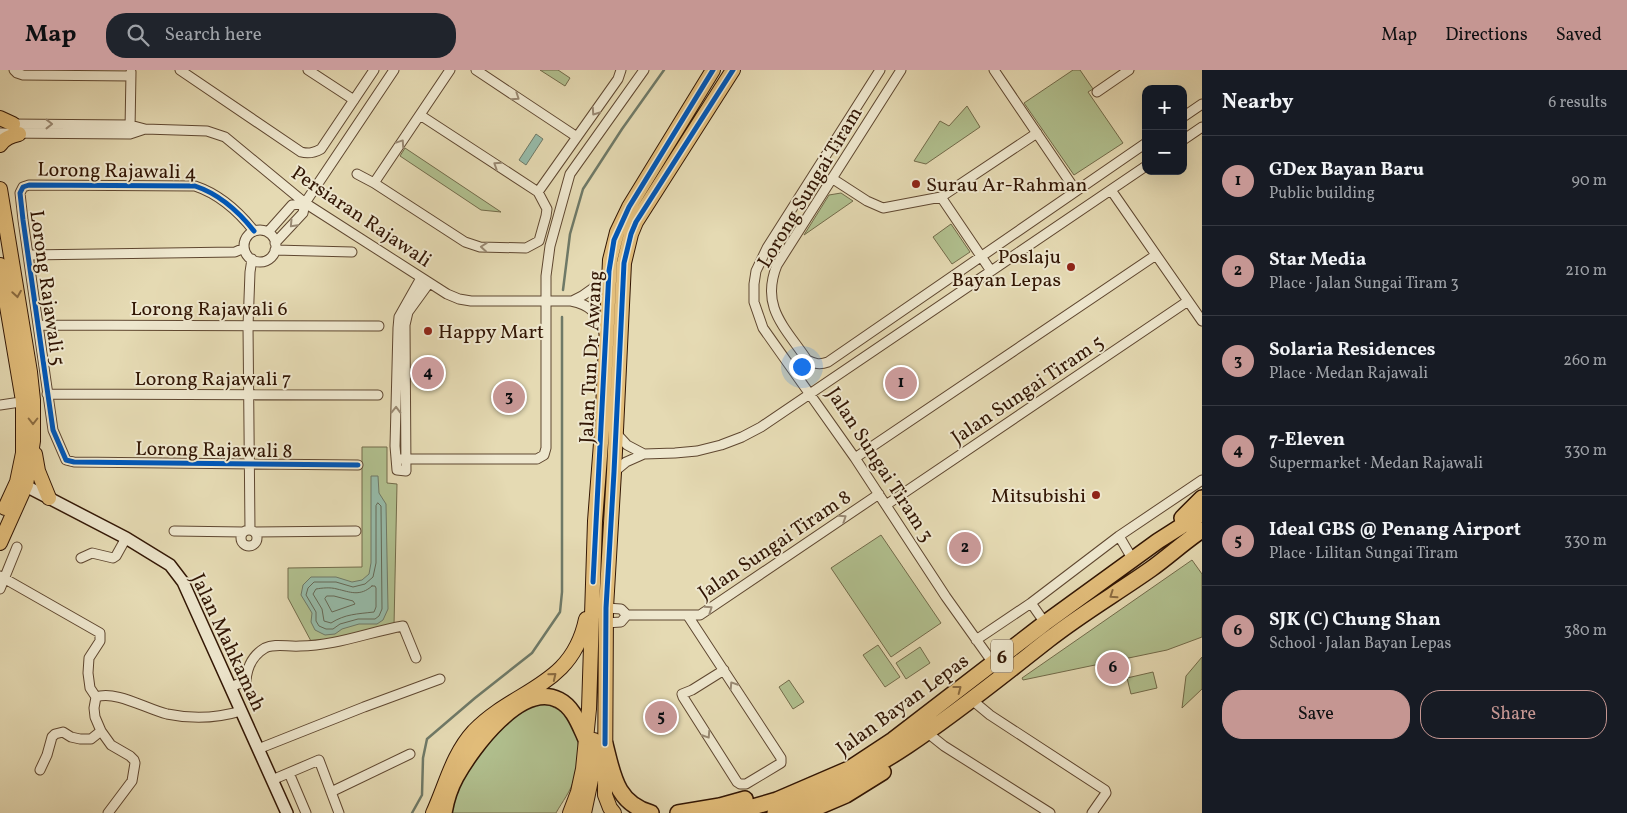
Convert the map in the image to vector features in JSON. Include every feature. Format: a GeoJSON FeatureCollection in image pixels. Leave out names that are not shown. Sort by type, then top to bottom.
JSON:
{"type":"FeatureCollection","features":[{"type":"Feature","properties":{"kind":"highway"},"geometry":{"type":"LineString","coordinates":[[1158,541],[1202,498]]}},
{"type":"Feature","properties":{"kind":"highway","name":"Jalan Bayan Lepas"},"geometry":{"type":"LineString","coordinates":[[732,813],[777,800],[849,769],[893,740],[1045,623],[1158,541],[1202,513]]}},
{"type":"Feature","properties":{"kind":"highway","name":"Jalan Bayan Lepas"},"geometry":{"type":"LineString","coordinates":[[775,813],[813,798],[869,770],[934,729],[1050,638],[1153,567],[1202,530]]}},
{"type":"Feature","properties":{"kind":"highway"},"geometry":{"type":"LineString","coordinates":[[1153,567],[1202,542]]}},
{"type":"Feature","properties":{"kind":"highway"},"geometry":{"type":"LineString","coordinates":[[444,813],[455,778],[478,742],[505,716],[528,700],[548,696],[560,700],[574,713],[585,737]]}},
{"type":"Feature","properties":{"kind":"highway"},"geometry":{"type":"LineString","coordinates":[[678,813],[720,806],[774,791],[824,771],[920,719]]}},
{"type":"Feature","properties":{"kind":"highway"},"geometry":{"type":"LineString","coordinates":[[804,813],[846,795],[895,765],[934,729]]}},
{"type":"Feature","properties":{"kind":"highway"},"geometry":{"type":"LineString","coordinates":[[605,744],[614,780],[623,795],[630,804],[639,810],[651,813]]}},
{"type":"Feature","properties":{"kind":"main road","name":"Jalan Tun Dr Awang"},"geometry":{"type":"LineString","coordinates":[[570,813],[578,792],[583,769],[589,709],[595,521],[607,339],[609,272],[614,240],[629,207],[713,70]]}},
{"type":"Feature","properties":{"kind":"main road","name":"Jalan Tun Dr Awang"},"geometry":{"type":"LineString","coordinates":[[611,811],[605,795],[606,608],[624,263],[631,234],[644,209],[733,70]]}},
{"type":"Feature","properties":{"kind":"main road"},"geometry":{"type":"LineString","coordinates":[[0,118],[11,127],[10,136],[0,145]]}},
{"type":"Feature","properties":{"kind":"main road"},"geometry":{"type":"LineString","coordinates":[[0,189],[22,453],[21,483],[0,520]]}},
{"type":"Feature","properties":{"kind":"main road"},"geometry":{"type":"LineString","coordinates":[[0,265],[18,402],[33,441],[38,471],[49,498]]}},
{"type":"Feature","properties":{"kind":"main road"},"geometry":{"type":"LineString","coordinates":[[0,544],[33,441]]}},
{"type":"Feature","properties":{"kind":"main road","name":"Jalan Mahkamah"},"geometry":{"type":"LineString","coordinates":[[21,483],[126,538],[170,565],[183,582],[287,813]]}},
{"type":"Feature","properties":{"kind":"main road"},"geometry":{"type":"LineString","coordinates":[[433,813],[449,770],[460,750],[474,732],[493,715],[548,680],[572,656],[580,643],[593,582]]}},
{"type":"Feature","properties":{"kind":"main road"},"geometry":{"type":"LineString","coordinates":[[584,813],[592,774],[595,726],[589,709]]}},
{"type":"Feature","properties":{"kind":"street"},"geometry":{"type":"LineString","coordinates":[[14,70],[23,75],[131,73],[130,129]]}},
{"type":"Feature","properties":{"kind":"street"},"geometry":{"type":"LineString","coordinates":[[180,70],[301,152],[307,153],[321,150],[374,70]]}},
{"type":"Feature","properties":{"kind":"street"},"geometry":{"type":"LineString","coordinates":[[308,70],[354,100]]}},
{"type":"Feature","properties":{"kind":"street"},"geometry":{"type":"LineString","coordinates":[[275,246],[268,232],[264,230],[254,231],[246,238],[244,248],[248,256],[257,261],[266,260],[273,254],[275,246],[304,213],[305,203],[394,70]]}},
{"type":"Feature","properties":{"kind":"street"},"geometry":{"type":"LineString","coordinates":[[374,183],[450,70]]}},
{"type":"Feature","properties":{"kind":"street"},"geometry":{"type":"LineString","coordinates":[[476,70],[577,138]]}},
{"type":"Feature","properties":{"kind":"street"},"geometry":{"type":"LineString","coordinates":[[400,459],[537,459],[544,455],[546,448],[546,301],[550,246],[570,174],[644,70]]}},
{"type":"Feature","properties":{"kind":"street"},"geometry":{"type":"LineString","coordinates":[[614,472],[626,462],[644,454],[690,452],[722,445],[761,427],[810,394],[764,328],[754,302],[756,271],[767,248],[880,70]]}},
{"type":"Feature","properties":{"kind":"street","name":"Lorong Sungai Tiram"},"geometry":{"type":"LineString","coordinates":[[901,70],[833,180],[777,265],[772,284],[772,304],[776,314],[807,360],[813,363],[824,364],[828,362],[1142,146]]}},
{"type":"Feature","properties":{"kind":"street"},"geometry":{"type":"LineString","coordinates":[[1097,92],[1129,70]]}},
{"type":"Feature","properties":{"kind":"street"},"geometry":{"type":"LineString","coordinates":[[538,192],[618,79],[621,71]]}},
{"type":"Feature","properties":{"kind":"street"},"geometry":{"type":"LineString","coordinates":[[998,72],[1076,191]]}},
{"type":"Feature","properties":{"kind":"street"},"geometry":{"type":"LineString","coordinates":[[1187,114],[1202,104]]}},
{"type":"Feature","properties":{"kind":"street"},"geometry":{"type":"LineString","coordinates":[[357,174],[465,242],[480,247],[526,248],[539,241],[547,209],[538,192],[420,115]]}},
{"type":"Feature","properties":{"kind":"street","name":"Persiaran Rajawali"},"geometry":{"type":"LineString","coordinates":[[0,133],[11,127],[197,130],[216,133],[233,142],[305,203],[447,294],[471,301],[571,301],[587,305],[594,313],[607,339]]}},
{"type":"Feature","properties":{"kind":"street"},"geometry":{"type":"LineString","coordinates":[[1187,137],[1202,127]]}},
{"type":"Feature","properties":{"kind":"street"},"geometry":{"type":"LineString","coordinates":[[833,180],[867,201],[883,208],[941,197],[1037,132]]}},
{"type":"Feature","properties":{"kind":"street"},"geometry":{"type":"LineString","coordinates":[[557,167],[570,174]]}},
{"type":"Feature","properties":{"kind":"street","name":"Jalan Sungai Tiram 3"},"geometry":{"type":"LineString","coordinates":[[992,663],[810,394],[1142,169]]}},
{"type":"Feature","properties":{"kind":"street","name":"Lorong Rajawali 4"},"geometry":{"type":"LineString","coordinates":[[23,187],[29,185],[195,186],[206,189],[227,204],[242,216],[254,231]]}},
{"type":"Feature","properties":{"kind":"street","name":"Lorong Rajawali 5"},"geometry":{"type":"LineString","coordinates":[[23,187],[20,192],[53,430],[66,460],[69,461]]}},
{"type":"Feature","properties":{"kind":"street"},"geometry":{"type":"LineString","coordinates":[[1111,190],[1202,321]]}},
{"type":"Feature","properties":{"kind":"street"},"geometry":{"type":"LineString","coordinates":[[941,197],[991,271]]}},
{"type":"Feature","properties":{"kind":"street"},"geometry":{"type":"LineString","coordinates":[[268,232],[292,204],[305,203]]}},
{"type":"Feature","properties":{"kind":"street"},"geometry":{"type":"LineString","coordinates":[[275,246],[352,252]]}},
{"type":"Feature","properties":{"kind":"street","name":"Lorong Rajawali 5"},"geometry":{"type":"LineString","coordinates":[[28,255],[235,252],[244,248]]}},
{"type":"Feature","properties":{"kind":"street"},"geometry":{"type":"LineString","coordinates":[[854,458],[1156,255]]}},
{"type":"Feature","properties":{"kind":"street"},"geometry":{"type":"LineString","coordinates":[[249,531],[248,326],[252,259]]}},
{"type":"Feature","properties":{"kind":"street","name":"Persiaran Rajawali"},"geometry":{"type":"LineString","coordinates":[[571,301],[590,292],[609,272]]}},
{"type":"Feature","properties":{"kind":"street"},"geometry":{"type":"LineString","coordinates":[[401,471],[399,316],[425,280]]}},
{"type":"Feature","properties":{"kind":"street","name":"Jalan Sungai Tiram 5"},"geometry":{"type":"LineString","coordinates":[[886,504],[1188,301]]}},
{"type":"Feature","properties":{"kind":"street","name":"Lorong Rajawali 6"},"geometry":{"type":"LineString","coordinates":[[38,326],[379,326]]}},
{"type":"Feature","properties":{"kind":"street","name":"Lorong Rajawali 7"},"geometry":{"type":"LineString","coordinates":[[47,394],[378,395]]}},
{"type":"Feature","properties":{"kind":"street"},"geometry":{"type":"LineString","coordinates":[[616,433],[627,445],[644,454]]}},
{"type":"Feature","properties":{"kind":"street","name":"Lorong Rajawali 8"},"geometry":{"type":"LineString","coordinates":[[69,461],[358,465]]}},
{"type":"Feature","properties":{"kind":"street"},"geometry":{"type":"LineString","coordinates":[[976,640],[1031,603],[1119,536],[1202,480]]}},
{"type":"Feature","properties":{"kind":"street","name":"Jalan Sungai Tiram 8"},"geometry":{"type":"LineString","coordinates":[[606,608],[620,609],[627,615],[700,615],[879,494]]}},
{"type":"Feature","properties":{"kind":"street"},"geometry":{"type":"LineString","coordinates":[[174,531],[356,531]]}},
{"type":"Feature","properties":{"kind":"street"},"geometry":{"type":"LineString","coordinates":[[1119,536],[1133,560]]}},
{"type":"Feature","properties":{"kind":"street"},"geometry":{"type":"LineString","coordinates":[[81,558],[92,553],[113,558],[126,538]]}},
{"type":"Feature","properties":{"kind":"street"},"geometry":{"type":"LineString","coordinates":[[0,589],[2,577],[17,547]]}},
{"type":"Feature","properties":{"kind":"street"},"geometry":{"type":"LineString","coordinates":[[2,577],[100,633],[100,641],[89,658],[88,673],[90,688],[96,697],[95,717],[101,731],[111,745],[130,756],[135,763],[132,782],[108,813]]}},
{"type":"Feature","properties":{"kind":"street"},"geometry":{"type":"LineString","coordinates":[[1031,603],[1045,623]]}},
{"type":"Feature","properties":{"kind":"street","name":"Jalan Sungai Tiram 8"},"geometry":{"type":"LineString","coordinates":[[606,623],[621,622],[627,615]]}},
{"type":"Feature","properties":{"kind":"street"},"geometry":{"type":"LineString","coordinates":[[688,616],[724,670],[781,758],[781,763],[746,784],[737,782],[682,694],[724,670]]}},
{"type":"Feature","properties":{"kind":"street"},"geometry":{"type":"LineString","coordinates":[[230,687],[246,680],[250,664],[266,648],[274,645],[300,646],[332,642],[403,626],[416,658]]}},
{"type":"Feature","properties":{"kind":"street"},"geometry":{"type":"LineString","coordinates":[[258,750],[364,707],[440,679]]}},
{"type":"Feature","properties":{"kind":"street"},"geometry":{"type":"LineString","coordinates":[[96,697],[108,694],[118,696],[160,712],[185,716],[209,717],[228,715],[241,711]]}},
{"type":"Feature","properties":{"kind":"street"},"geometry":{"type":"LineString","coordinates":[[972,700],[990,715],[1105,790],[1106,793],[1092,813]]}},
{"type":"Feature","properties":{"kind":"street"},"geometry":{"type":"LineString","coordinates":[[934,729],[944,746],[1050,813]]}},
{"type":"Feature","properties":{"kind":"street"},"geometry":{"type":"LineString","coordinates":[[40,770],[52,737],[55,734],[63,732],[71,737],[91,739],[101,731]]}},
{"type":"Feature","properties":{"kind":"street"},"geometry":{"type":"LineString","coordinates":[[331,792],[410,754]]}},
{"type":"Feature","properties":{"kind":"street"},"geometry":{"type":"LineString","coordinates":[[272,780],[319,760],[339,813]]}},
{"type":"Feature","properties":{"kind":"street"},"geometry":{"type":"LineString","coordinates":[[289,773],[306,813]]}},
{"type":"Feature","properties":{"kind":"shaded area"},"geometry":{"type":"Polygon","coordinates":[[[540,70],[558,70],[570,78],[565,86],[540,70]]]}},
{"type":"Feature","properties":{"kind":"shaded area"},"geometry":{"type":"Polygon","coordinates":[[[1073,70],[1080,70],[1093,89],[1088,92],[1123,143],[1074,175],[1024,103],[1073,70]]]}},
{"type":"Feature","properties":{"kind":"shaded area"},"geometry":{"type":"Polygon","coordinates":[[[967,106],[980,127],[926,164],[914,161],[940,121],[949,126],[967,106]]]}},
{"type":"Feature","properties":{"kind":"shaded area"},"geometry":{"type":"Polygon","coordinates":[[[405,148],[501,212],[481,210],[400,156],[405,148]]]}},
{"type":"Feature","properties":{"kind":"shaded area"},"geometry":{"type":"Polygon","coordinates":[[[841,193],[853,201],[804,235],[829,195],[841,193]]]}},
{"type":"Feature","properties":{"kind":"shaded area"},"geometry":{"type":"Polygon","coordinates":[[[951,224],[970,252],[952,264],[933,237],[951,224]]]}},
{"type":"Feature","properties":{"kind":"shaded area"},"geometry":{"type":"Polygon","coordinates":[[[362,447],[387,447],[387,483],[397,484],[394,626],[312,643],[288,598],[288,568],[362,567],[362,447]]]}},
{"type":"Feature","properties":{"kind":"shaded area"},"geometry":{"type":"Polygon","coordinates":[[[881,535],[941,623],[891,657],[831,568],[881,535]]]}},
{"type":"Feature","properties":{"kind":"shaded area"},"geometry":{"type":"Polygon","coordinates":[[[1192,560],[1202,574],[1202,637],[1167,650],[1023,680],[1022,678],[1192,560]]]}},
{"type":"Feature","properties":{"kind":"shaded area"},"geometry":{"type":"Polygon","coordinates":[[[878,645],[900,677],[885,687],[863,655],[878,645]]]}},
{"type":"Feature","properties":{"kind":"shaded area"},"geometry":{"type":"Polygon","coordinates":[[[920,647],[930,663],[906,679],[896,663],[920,647]]]}},
{"type":"Feature","properties":{"kind":"shaded area"},"geometry":{"type":"Polygon","coordinates":[[[1202,657],[1202,689],[1182,708],[1186,676],[1202,657]]]}},
{"type":"Feature","properties":{"kind":"shaded area"},"geometry":{"type":"Polygon","coordinates":[[[1153,672],[1157,688],[1131,694],[1127,678],[1153,672]]]}},
{"type":"Feature","properties":{"kind":"shaded area"},"geometry":{"type":"Polygon","coordinates":[[[789,680],[804,702],[793,709],[779,687],[789,680]]]}},
{"type":"Feature","properties":{"kind":"shaded area"},"geometry":{"type":"Polygon","coordinates":[[[543,704],[559,710],[565,715],[570,721],[578,744],[579,753],[573,783],[556,813],[450,813],[451,805],[469,763],[505,722],[534,705],[543,704]]]}},
{"type":"Feature","properties":{"kind":"water"},"geometry":{"type":"Polygon","coordinates":[[[536,134],[543,139],[526,165],[519,160],[536,134]]]}},
{"type":"Feature","properties":{"kind":"water"},"geometry":{"type":"Polygon","coordinates":[[[371,476],[378,476],[379,493],[386,504],[388,609],[383,620],[377,624],[359,624],[342,629],[335,634],[325,635],[315,630],[311,622],[312,613],[301,595],[303,585],[311,577],[336,577],[352,582],[362,580],[369,574],[371,563],[371,476]]]}},
{"type":"Feature","properties":{"kind":"waterway"},"geometry":{"type":"LineString","coordinates":[[563,290],[570,234],[583,189],[622,129],[664,70]]}},
{"type":"Feature","properties":{"kind":"waterway"},"geometry":{"type":"LineString","coordinates":[[412,813],[422,795],[423,758],[427,739],[532,653],[560,612],[562,592],[562,317]]}},
{"type":"Feature","properties":{"kind":"cycle path"},"geometry":{"type":"LineString","coordinates":[[593,582],[609,271],[614,240],[629,207],[713,70]]}},
{"type":"Feature","properties":{"kind":"cycle path"},"geometry":{"type":"LineString","coordinates":[[605,744],[606,608],[624,263],[636,222],[733,70]]}},
{"type":"Feature","properties":{"kind":"cycle path"},"geometry":{"type":"LineString","coordinates":[[254,231],[228,204],[204,189],[195,186],[29,185],[23,187],[20,193],[23,220],[53,430],[66,460],[74,462],[358,465]]}},
{"type":"Feature","properties":{"kind":"place","name":"Surau Ar-Rahman"},"geometry":{"type":"Point","coordinates":[916,184]}},
{"type":"Feature","properties":{"kind":"place","name":"Poslaju Bayan Lepas"},"geometry":{"type":"Point","coordinates":[1071,267]}},
{"type":"Feature","properties":{"kind":"place","name":"Happy Mart"},"geometry":{"type":"Point","coordinates":[428,331]}},
{"type":"Feature","properties":{"kind":"place","name":"7-Eleven"},"geometry":{"type":"Point","coordinates":[428,373]}},
{"type":"Feature","properties":{"kind":"place","name":"GDex Bayan Baru"},"geometry":{"type":"Point","coordinates":[901,383]}},
{"type":"Feature","properties":{"kind":"place","name":"Solaria Residences"},"geometry":{"type":"Point","coordinates":[509,397]}},
{"type":"Feature","properties":{"kind":"place","name":"Mitsubishi"},"geometry":{"type":"Point","coordinates":[1096,495]}},
{"type":"Feature","properties":{"kind":"place","name":"Star Media"},"geometry":{"type":"Point","coordinates":[965,548]}},
{"type":"Feature","properties":{"kind":"place","name":"SJK (C) Chung Shan"},"geometry":{"type":"Point","coordinates":[1113,668]}},
{"type":"Feature","properties":{"kind":"place","name":"Ideal GBS @ Penang Airport"},"geometry":{"type":"Point","coordinates":[661,717]}}]}
